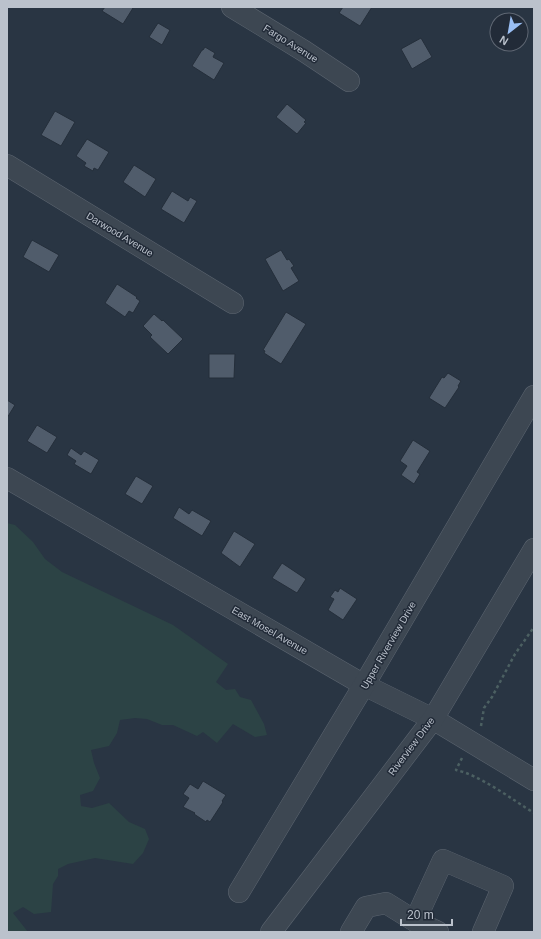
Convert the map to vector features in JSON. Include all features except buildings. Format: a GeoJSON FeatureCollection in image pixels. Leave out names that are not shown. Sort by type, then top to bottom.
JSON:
{"type":"FeatureCollection","features":[{"type":"Feature","properties":{"kind":"street","name":"Fargo Avenue"},"geometry":{"type":"LineString","coordinates":[[232,7],[304,51],[349,81]]}},
{"type":"Feature","properties":{"kind":"street","name":"Darwood Avenue"},"geometry":{"type":"LineString","coordinates":[[7,165],[233,303]]}},
{"type":"Feature","properties":{"kind":"street","name":"Upper Riverview Drive"},"geometry":{"type":"LineString","coordinates":[[240,892],[534,396]]}},
{"type":"Feature","properties":{"kind":"street","name":"East Mosel Avenue"},"geometry":{"type":"LineString","coordinates":[[7,478],[364,685],[433,719],[534,780]]}},
{"type":"Feature","properties":{"kind":"street","name":"Riverview Drive"},"geometry":{"type":"LineString","coordinates":[[271,932],[433,719],[534,549]]}},
{"type":"Feature","properties":{"kind":"street"},"geometry":{"type":"LineString","coordinates":[[415,921],[443,860],[503,886],[483,932]]}},
{"type":"Feature","properties":{"kind":"street"},"geometry":{"type":"LineString","coordinates":[[351,932],[366,907],[386,904],[415,921],[438,932]]}},
{"type":"Feature","properties":{"kind":"path"},"geometry":{"type":"LineString","coordinates":[[482,721],[484,708],[534,628]]}},
{"type":"Feature","properties":{"kind":"green space"},"geometry":{"type":"Polygon","coordinates":[[[7,523],[15,525],[33,542],[45,559],[62,572],[173,625],[228,664],[216,682],[226,690],[235,689],[240,697],[251,700],[264,724],[267,735],[255,737],[233,724],[217,743],[203,732],[197,736],[173,725],[162,725],[147,719],[135,718],[120,720],[117,733],[109,746],[91,750],[100,778],[93,791],[80,795],[81,806],[92,808],[109,803],[129,822],[145,829],[149,839],[143,853],[133,864],[95,858],[68,864],[58,869],[58,876],[53,884],[51,912],[34,914],[23,907],[13,913],[28,932],[7,932],[7,523]]]}}]}
